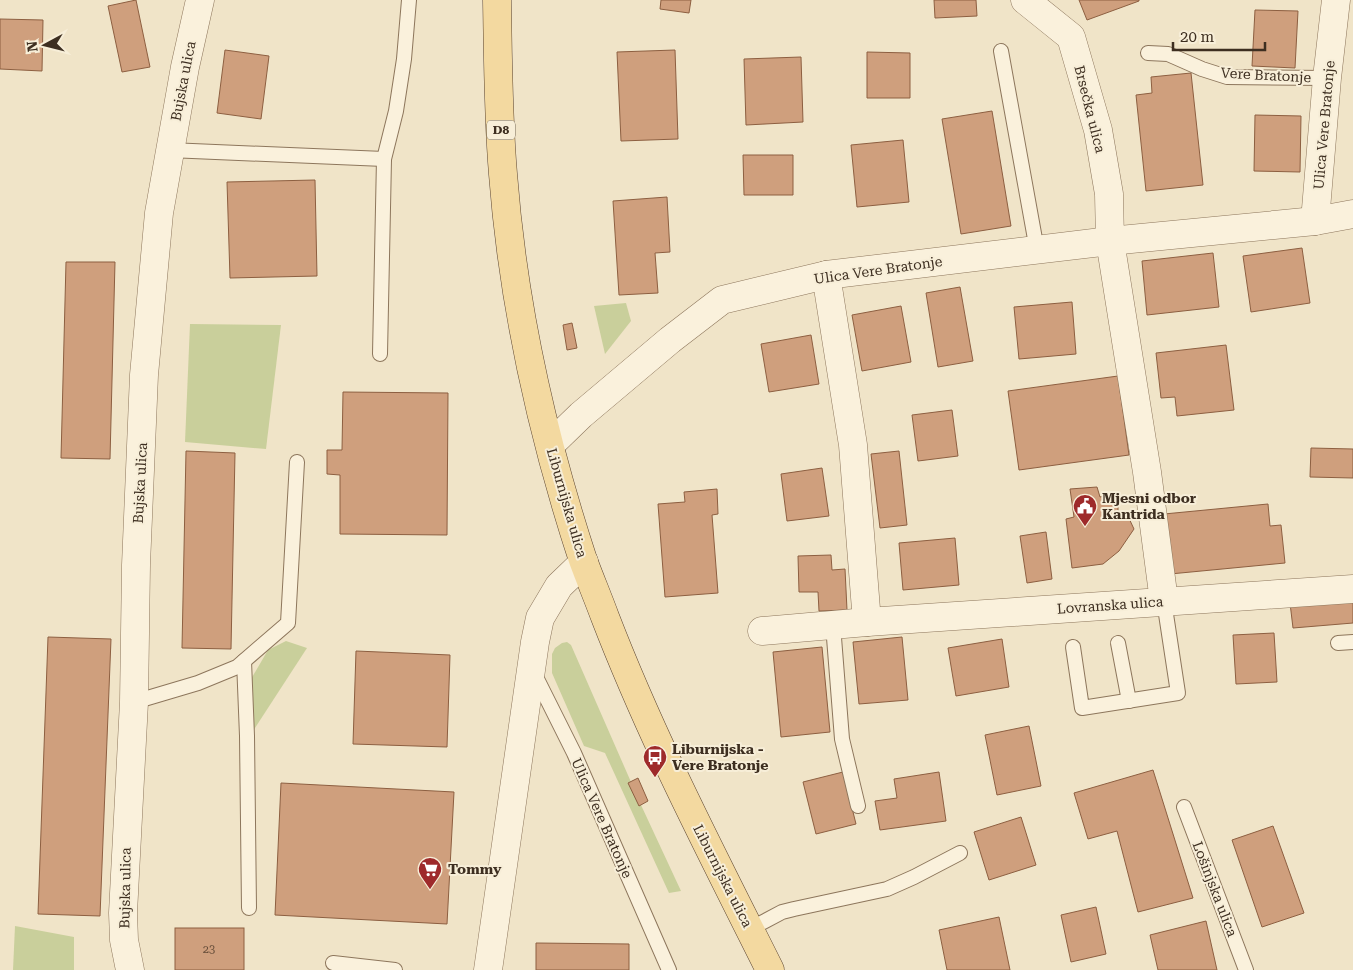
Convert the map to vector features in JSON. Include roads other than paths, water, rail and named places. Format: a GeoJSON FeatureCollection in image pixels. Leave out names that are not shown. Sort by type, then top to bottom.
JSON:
{"type":"FeatureCollection","features":[{"type":"Feature","properties":{"kind":"main road","name":"Liburnijska ulica"},"geometry":{"type":"LineString","coordinates":[[497,0],[502,173],[512,259],[536,393],[550,445],[584,562],[627,674],[677,783],[770,970]]}},
{"type":"Feature","properties":{"kind":"street","name":"Bujska ulica"},"geometry":{"type":"LineString","coordinates":[[130,970],[124,940],[123,913],[134,702],[136,565],[144,375],[160,213],[169,150],[200,0]]}},
{"type":"Feature","properties":{"kind":"street","name":"Brsečka ulica"},"geometry":{"type":"LineString","coordinates":[[1025,0],[1071,37],[1100,139],[1109,194],[1110,241]]}},
{"type":"Feature","properties":{"kind":"street","name":"Ulica Vere Bratonje"},"geometry":{"type":"LineString","coordinates":[[1315,221],[1327,78],[1336,0]]}},
{"type":"Feature","properties":{"kind":"street","name":"Ulica Vere Bratonje"},"geometry":{"type":"LineString","coordinates":[[550,445],[581,415],[670,340],[722,300],[826,274],[1110,241],[1315,221],[1353,214]]}},
{"type":"Feature","properties":{"kind":"street"},"geometry":{"type":"LineString","coordinates":[[1110,241],[1148,472],[1164,601]]}},
{"type":"Feature","properties":{"kind":"street"},"geometry":{"type":"LineString","coordinates":[[826,274],[853,445],[867,622]]}},
{"type":"Feature","properties":{"kind":"street"},"geometry":{"type":"LineString","coordinates":[[488,970],[531,668],[540,618],[559,586],[584,562]]}},
{"type":"Feature","properties":{"kind":"street","name":"Lovranska ulica"},"geometry":{"type":"LineString","coordinates":[[762,631],[867,622],[1353,589]]}},
{"type":"Feature","properties":{"kind":"lane"},"geometry":{"type":"LineString","coordinates":[[380,354],[384,158],[398,94],[409,0]]}},
{"type":"Feature","properties":{"kind":"lane"},"geometry":{"type":"LineString","coordinates":[[1000,50],[1037,250]]}},
{"type":"Feature","properties":{"kind":"lane","name":"Vere Bratonje"},"geometry":{"type":"LineString","coordinates":[[1148,54],[1168,54],[1202,69],[1227,76],[1327,78]]}},
{"type":"Feature","properties":{"kind":"lane"},"geometry":{"type":"LineString","coordinates":[[169,150],[384,158]]}},
{"type":"Feature","properties":{"kind":"lane"},"geometry":{"type":"LineString","coordinates":[[134,702],[198,683],[237,667],[288,623],[297,462]]}},
{"type":"Feature","properties":{"kind":"lane"},"geometry":{"type":"LineString","coordinates":[[1073,647],[1082,708],[1178,693],[1164,601]]}},
{"type":"Feature","properties":{"kind":"lane"},"geometry":{"type":"LineString","coordinates":[[833,625],[842,739],[858,806]]}},
{"type":"Feature","properties":{"kind":"lane"},"geometry":{"type":"LineString","coordinates":[[1338,643],[1353,642]]}},
{"type":"Feature","properties":{"kind":"lane"},"geometry":{"type":"LineString","coordinates":[[1118,643],[1129,701]]}},
{"type":"Feature","properties":{"kind":"lane"},"geometry":{"type":"LineString","coordinates":[[244,661],[250,908]]}},
{"type":"Feature","properties":{"kind":"lane","name":"Ulica Vere Bratonje"},"geometry":{"type":"LineString","coordinates":[[531,668],[574,753],[669,970]]}},
{"type":"Feature","properties":{"kind":"lane","name":"Lošinjska ulica"},"geometry":{"type":"LineString","coordinates":[[1184,807],[1246,970]]}},
{"type":"Feature","properties":{"kind":"lane"},"geometry":{"type":"LineString","coordinates":[[750,929],[788,911],[887,889],[914,878],[960,853]]}},
{"type":"Feature","properties":{"kind":"lane"},"geometry":{"type":"LineString","coordinates":[[333,962],[394,970]]}},
{"type":"Feature","properties":{"kind":"place","name":"Mjesni odbor Kantrida"},"geometry":{"type":"Point","coordinates":[1085,527]}},
{"type":"Feature","properties":{"kind":"place","name":"Liburnijska - Vere Bratonje"},"geometry":{"type":"Point","coordinates":[655,778]}},
{"type":"Feature","properties":{"kind":"place","name":"Tommy"},"geometry":{"type":"Point","coordinates":[430,890]}}]}
